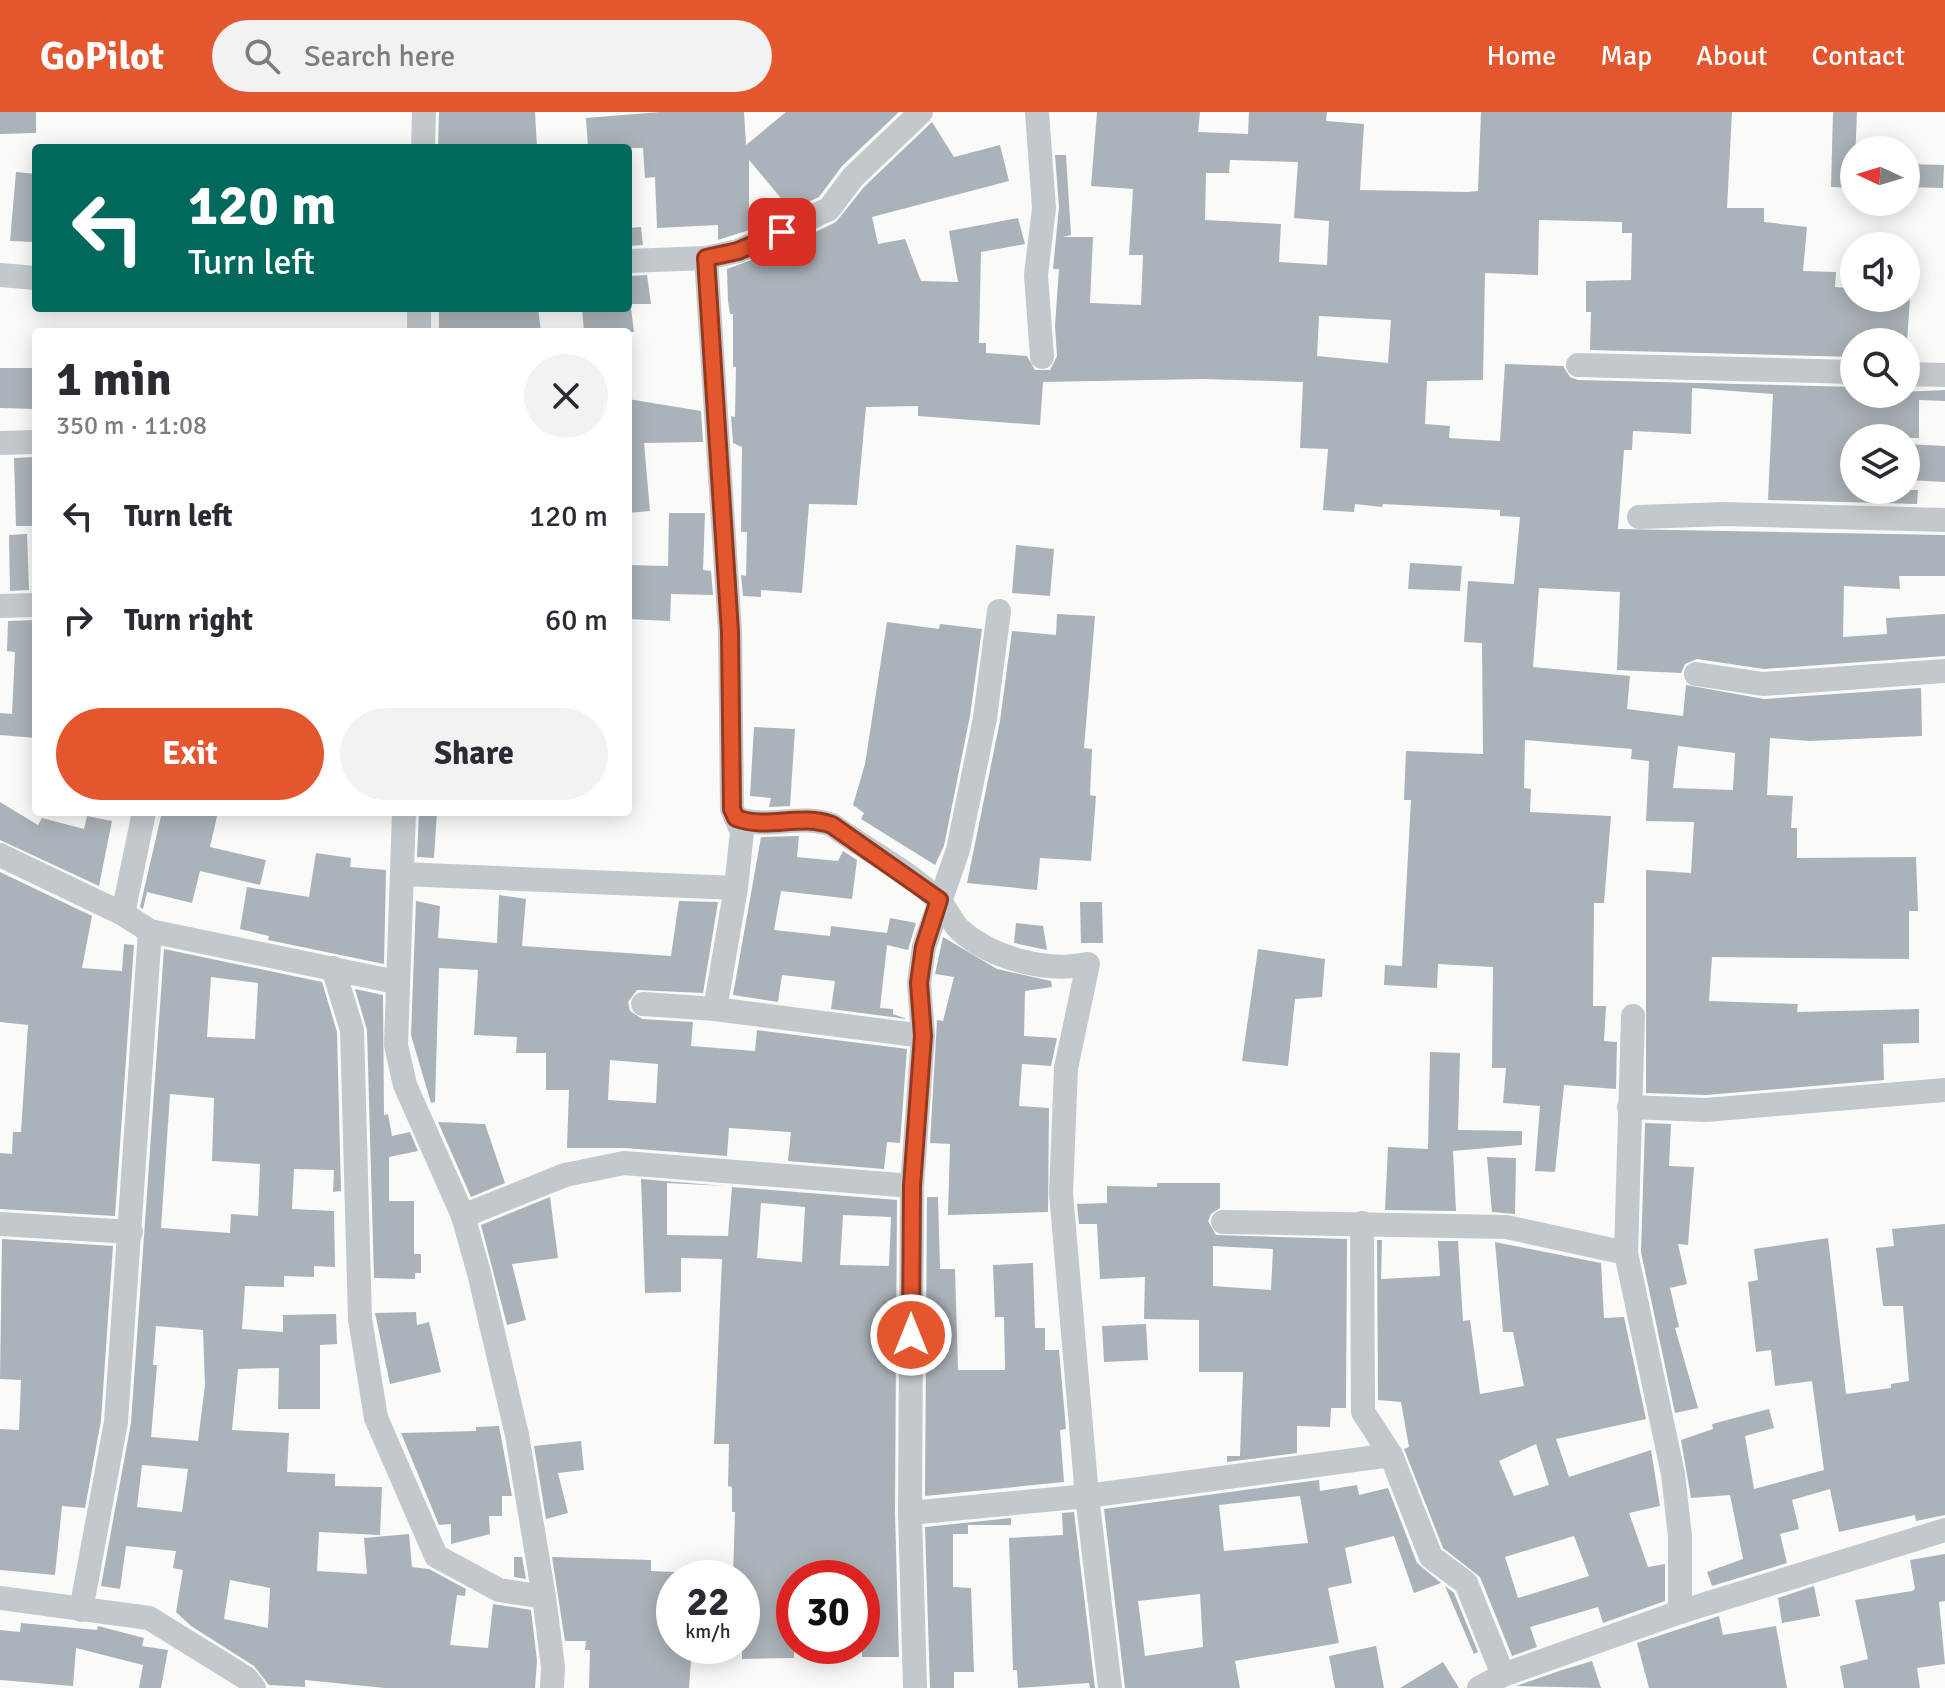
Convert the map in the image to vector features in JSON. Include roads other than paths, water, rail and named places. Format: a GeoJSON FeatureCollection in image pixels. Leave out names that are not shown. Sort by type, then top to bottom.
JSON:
{"type":"FeatureCollection","features":[{"type":"Feature","properties":{"kind":"street"},"geometry":{"type":"LineString","coordinates":[[423,144],[424,112]]}},
{"type":"Feature","properties":{"kind":"street"},"geometry":{"type":"LineString","coordinates":[[632,261],[706,258],[738,251],[829,209],[853,177],[921,112]]}},
{"type":"Feature","properties":{"kind":"street"},"geometry":{"type":"LineString","coordinates":[[1037,112],[1044,208],[1036,275],[1042,357]]}},
{"type":"Feature","properties":{"kind":"street"},"geometry":{"type":"LineString","coordinates":[[706,258],[730,632],[732,809],[742,832],[736,888],[715,1009]]}},
{"type":"Feature","properties":{"kind":"street"},"geometry":{"type":"LineString","coordinates":[[0,275],[32,278]]}},
{"type":"Feature","properties":{"kind":"street"},"geometry":{"type":"LineString","coordinates":[[1578,365],[1840,372]]}},
{"type":"Feature","properties":{"kind":"street"},"geometry":{"type":"LineString","coordinates":[[1920,374],[1945,375]]}},
{"type":"Feature","properties":{"kind":"street"},"geometry":{"type":"LineString","coordinates":[[0,443],[32,442]]}},
{"type":"Feature","properties":{"kind":"street"},"geometry":{"type":"LineString","coordinates":[[1639,517],[1725,514],[1945,520]]}},
{"type":"Feature","properties":{"kind":"street"},"geometry":{"type":"LineString","coordinates":[[0,606],[32,605]]}},
{"type":"Feature","properties":{"kind":"street"},"geometry":{"type":"LineString","coordinates":[[915,1688],[910,1513],[912,1186],[923,1036],[919,983],[924,947],[958,850],[985,718],[999,611]]}},
{"type":"Feature","properties":{"kind":"street"},"geometry":{"type":"LineString","coordinates":[[1696,674],[1763,684],[1945,671]]}},
{"type":"Feature","properties":{"kind":"street"},"geometry":{"type":"LineString","coordinates":[[123,914],[143,816]]}},
{"type":"Feature","properties":{"kind":"street"},"geometry":{"type":"LineString","coordinates":[[404,816],[396,1045],[405,1085],[463,1216],[517,1435],[544,1597],[553,1667],[552,1688]]}},
{"type":"Feature","properties":{"kind":"street"},"geometry":{"type":"LineString","coordinates":[[736,818],[753,824],[813,818],[832,825],[939,900],[959,930],[995,952],[1025,962],[1071,968],[1088,964],[1066,1068],[1061,1193],[1087,1496],[1110,1688]]}},
{"type":"Feature","properties":{"kind":"street"},"geometry":{"type":"LineString","coordinates":[[0,855],[123,914],[150,931],[396,982]]}},
{"type":"Feature","properties":{"kind":"street"},"geometry":{"type":"LineString","coordinates":[[402,874],[736,888]]}},
{"type":"Feature","properties":{"kind":"street"},"geometry":{"type":"LineString","coordinates":[[81,1610],[116,1422],[150,931]]}},
{"type":"Feature","properties":{"kind":"street"},"geometry":{"type":"LineString","coordinates":[[333,968],[352,1030],[360,1319],[376,1418],[436,1556],[499,1590],[544,1597]]}},
{"type":"Feature","properties":{"kind":"street"},"geometry":{"type":"LineString","coordinates":[[643,1004],[715,1009],[923,1036]]}},
{"type":"Feature","properties":{"kind":"street"},"geometry":{"type":"LineString","coordinates":[[1633,1016],[1626,1253],[1673,1474],[1680,1536],[1680,1612]]}},
{"type":"Feature","properties":{"kind":"street"},"geometry":{"type":"LineString","coordinates":[[1629,1107],[1706,1110],[1945,1090]]}},
{"type":"Feature","properties":{"kind":"street"},"geometry":{"type":"LineString","coordinates":[[463,1216],[565,1175],[624,1163],[912,1186]]}},
{"type":"Feature","properties":{"kind":"street"},"geometry":{"type":"LineString","coordinates":[[1223,1222],[1506,1227],[1626,1253]]}},
{"type":"Feature","properties":{"kind":"street"},"geometry":{"type":"LineString","coordinates":[[1362,1223],[1363,1412],[1391,1455],[1431,1557],[1466,1583],[1503,1675]]}},
{"type":"Feature","properties":{"kind":"street"},"geometry":{"type":"LineString","coordinates":[[0,1224],[131,1232]]}},
{"type":"Feature","properties":{"kind":"street"},"geometry":{"type":"LineString","coordinates":[[910,1513],[1087,1496],[1391,1455]]}},
{"type":"Feature","properties":{"kind":"street"},"geometry":{"type":"LineString","coordinates":[[1479,1688],[1503,1675],[1680,1612],[1945,1530]]}},
{"type":"Feature","properties":{"kind":"street"},"geometry":{"type":"LineString","coordinates":[[0,1598],[149,1618],[246,1678],[254,1688]]}}]}
